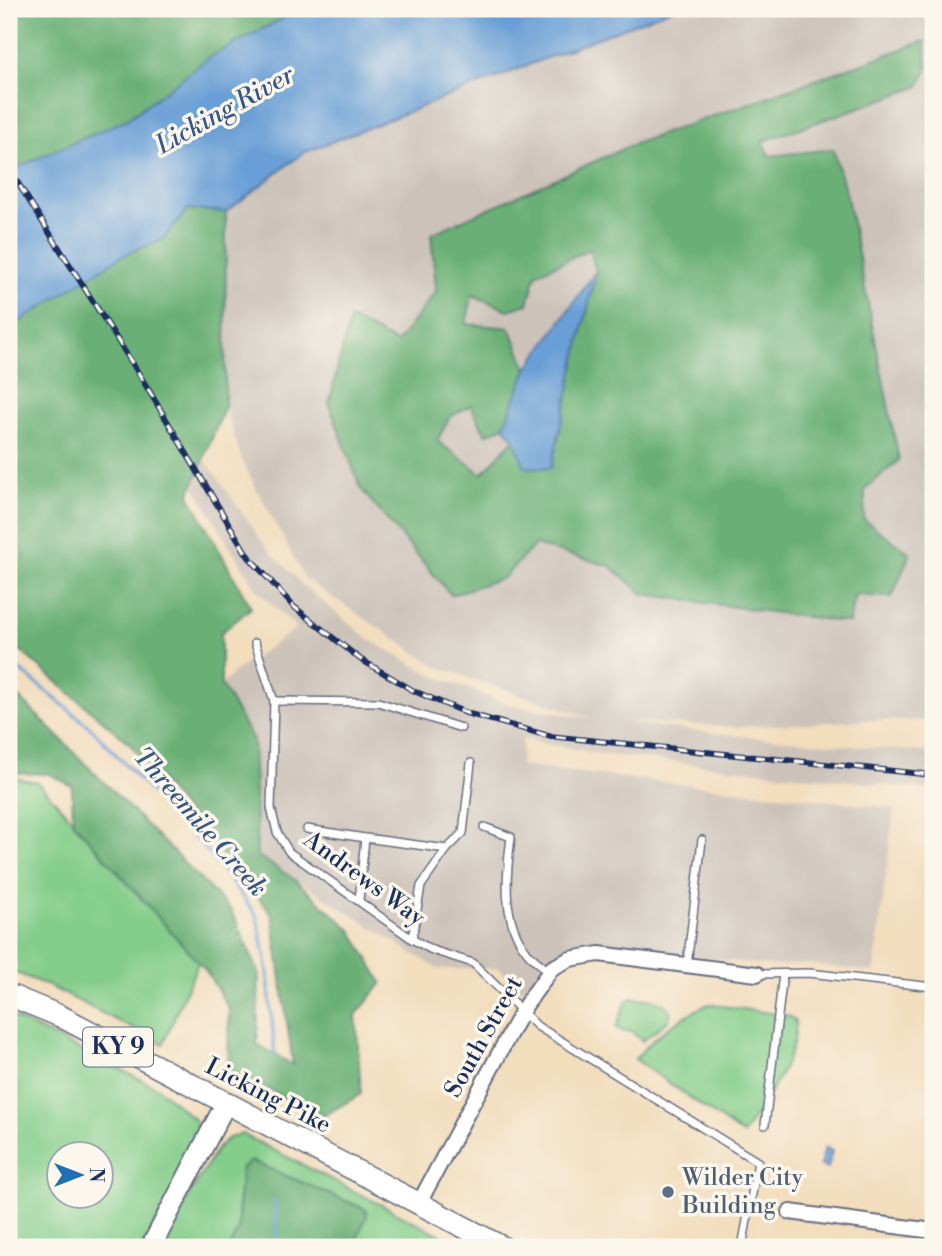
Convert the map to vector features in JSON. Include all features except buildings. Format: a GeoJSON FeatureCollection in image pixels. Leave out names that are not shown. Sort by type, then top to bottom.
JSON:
{"type":"FeatureCollection","features":[{"type":"Feature","properties":{"kind":"main road","name":"Licking Pike"},"geometry":{"type":"LineString","coordinates":[[9,995],[60,1016],[502,1247]]}},
{"type":"Feature","properties":{"kind":"main road"},"geometry":{"type":"LineString","coordinates":[[151,1247],[226,1104]]}},
{"type":"Feature","properties":{"kind":"street","name":"South Street"},"geometry":{"type":"LineString","coordinates":[[419,1203],[523,1009],[548,971],[570,959],[599,954],[757,974]]}},
{"type":"Feature","properties":{"kind":"street"},"geometry":{"type":"LineString","coordinates":[[790,1212],[933,1231]]}},
{"type":"Feature","properties":{"kind":"lane","name":"Andrews Way"},"geometry":{"type":"LineString","coordinates":[[255,643],[274,701],[271,808],[277,832],[289,852],[412,939],[432,950],[473,963],[523,1009],[537,1026],[758,1162],[742,1247]]}},
{"type":"Feature","properties":{"kind":"lane"},"geometry":{"type":"LineString","coordinates":[[274,701],[378,702],[461,728]]}},
{"type":"Feature","properties":{"kind":"lane"},"geometry":{"type":"LineString","coordinates":[[412,939],[421,886],[447,849],[463,833],[471,763]]}},
{"type":"Feature","properties":{"kind":"lane"},"geometry":{"type":"LineString","coordinates":[[484,827],[510,837],[506,890],[509,913],[524,948],[548,971]]}},
{"type":"Feature","properties":{"kind":"lane"},"geometry":{"type":"LineString","coordinates":[[307,829],[447,849]]}},
{"type":"Feature","properties":{"kind":"lane"},"geometry":{"type":"LineString","coordinates":[[359,901],[365,838]]}},
{"type":"Feature","properties":{"kind":"lane"},"geometry":{"type":"LineString","coordinates":[[687,965],[702,840]]}},
{"type":"Feature","properties":{"kind":"lane"},"geometry":{"type":"LineString","coordinates":[[757,974],[809,973],[933,986]]}},
{"type":"Feature","properties":{"kind":"lane"},"geometry":{"type":"LineString","coordinates":[[765,1125],[783,974]]}},
{"type":"Feature","properties":{"kind":"lane"},"geometry":{"type":"LineString","coordinates":[[634,1247],[657,1247]]}},
{"type":"Feature","properties":{"kind":"shaded area"},"geometry":{"type":"Polygon","coordinates":[[[672,9],[933,9],[933,721],[868,720],[738,727],[616,721],[739,736],[933,753],[933,790],[600,754],[523,739],[520,766],[894,808],[874,972],[808,964],[769,966],[606,944],[585,944],[556,954],[524,989],[520,989],[498,968],[438,969],[257,855],[253,740],[221,685],[237,670],[297,628],[257,590],[193,485],[204,458],[266,547],[306,588],[368,639],[432,675],[510,705],[594,719],[438,667],[305,579],[242,461],[225,406],[226,212],[303,153],[672,9]]]}},
{"type":"Feature","properties":{"kind":"green space"},"geometry":{"type":"Polygon","coordinates":[[[9,9],[300,9],[210,57],[128,119],[9,171],[9,9]]]}},
{"type":"Feature","properties":{"kind":"green space"},"geometry":{"type":"Polygon","coordinates":[[[925,41],[927,71],[918,87],[763,141],[769,156],[833,149],[846,193],[899,460],[865,489],[864,520],[910,553],[892,597],[855,595],[849,623],[644,594],[610,566],[535,545],[503,578],[451,595],[361,489],[329,404],[350,318],[397,343],[436,291],[431,234],[634,144],[925,41]],[[590,249],[536,274],[528,304],[508,310],[472,295],[466,324],[510,328],[527,369],[504,426],[486,435],[471,405],[449,418],[437,441],[482,474],[514,439],[525,467],[551,468],[596,271],[590,249]]]}},
{"type":"Feature","properties":{"kind":"green space"},"geometry":{"type":"Polygon","coordinates":[[[188,209],[226,212],[225,406],[189,495],[251,608],[221,633],[221,685],[253,740],[257,855],[295,880],[351,930],[382,983],[356,1015],[361,1094],[323,1116],[228,1070],[229,1009],[207,972],[73,822],[72,786],[50,774],[9,773],[9,687],[231,910],[259,973],[257,1044],[293,1065],[272,914],[130,744],[9,641],[9,328],[122,256],[164,238],[188,209]]]}},
{"type":"Feature","properties":{"kind":"green space"},"geometry":{"type":"Polygon","coordinates":[[[9,777],[37,782],[201,956],[163,1044],[49,986],[9,970],[9,777]]]}},
{"type":"Feature","properties":{"kind":"green space"},"geometry":{"type":"Polygon","coordinates":[[[631,998],[658,1001],[671,1011],[668,1021],[642,1041],[630,1030],[625,1032],[616,1028],[626,1002],[631,998]]]}},
{"type":"Feature","properties":{"kind":"green space"},"geometry":{"type":"Polygon","coordinates":[[[709,1004],[789,1016],[795,1021],[795,1035],[785,1065],[743,1135],[635,1059],[669,1027],[709,1004]]]}},
{"type":"Feature","properties":{"kind":"green space"},"geometry":{"type":"Polygon","coordinates":[[[9,1015],[158,1088],[195,1120],[198,1131],[196,1145],[143,1247],[20,1247],[9,1235],[9,1015]]]}},
{"type":"Feature","properties":{"kind":"green space"},"geometry":{"type":"Polygon","coordinates":[[[242,1134],[464,1247],[353,1247],[367,1215],[365,1209],[251,1161],[238,1192],[238,1230],[229,1247],[158,1247],[218,1147],[229,1138],[242,1134]]]}},
{"type":"Feature","properties":{"kind":"green space"},"geometry":{"type":"Polygon","coordinates":[[[251,1161],[365,1209],[367,1215],[353,1247],[229,1247],[238,1230],[241,1169],[251,1161]]]}},
{"type":"Feature","properties":{"kind":"water","name":"Licking River"},"geometry":{"type":"Polygon","coordinates":[[[300,9],[672,9],[303,153],[226,212],[188,209],[164,238],[122,256],[9,328],[9,171],[128,119],[210,57],[300,9]]]}},
{"type":"Feature","properties":{"kind":"water"},"geometry":{"type":"Polygon","coordinates":[[[596,271],[551,468],[525,467],[514,439],[504,426],[527,369],[596,271]]]}},
{"type":"Feature","properties":{"kind":"water"},"geometry":{"type":"Polygon","coordinates":[[[825,1147],[832,1151],[828,1168],[820,1165],[825,1147]]]}},
{"type":"Feature","properties":{"kind":"waterway","name":"Threemile Creek"},"geometry":{"type":"LineString","coordinates":[[9,661],[90,727],[210,854],[257,916],[267,966],[275,1055]]}},
{"type":"Feature","properties":{"kind":"waterway","name":"Threemile Creek"},"geometry":{"type":"LineString","coordinates":[[274,1201],[277,1247]]}},
{"type":"Feature","properties":{"kind":"railway"},"geometry":{"type":"LineString","coordinates":[[9,169],[139,374],[248,556],[293,606],[360,659],[414,691],[466,713],[549,736],[933,775]]}},
{"type":"Feature","properties":{"kind":"place","name":"Wilder City Building"},"geometry":{"type":"Point","coordinates":[668,1192]}}]}
